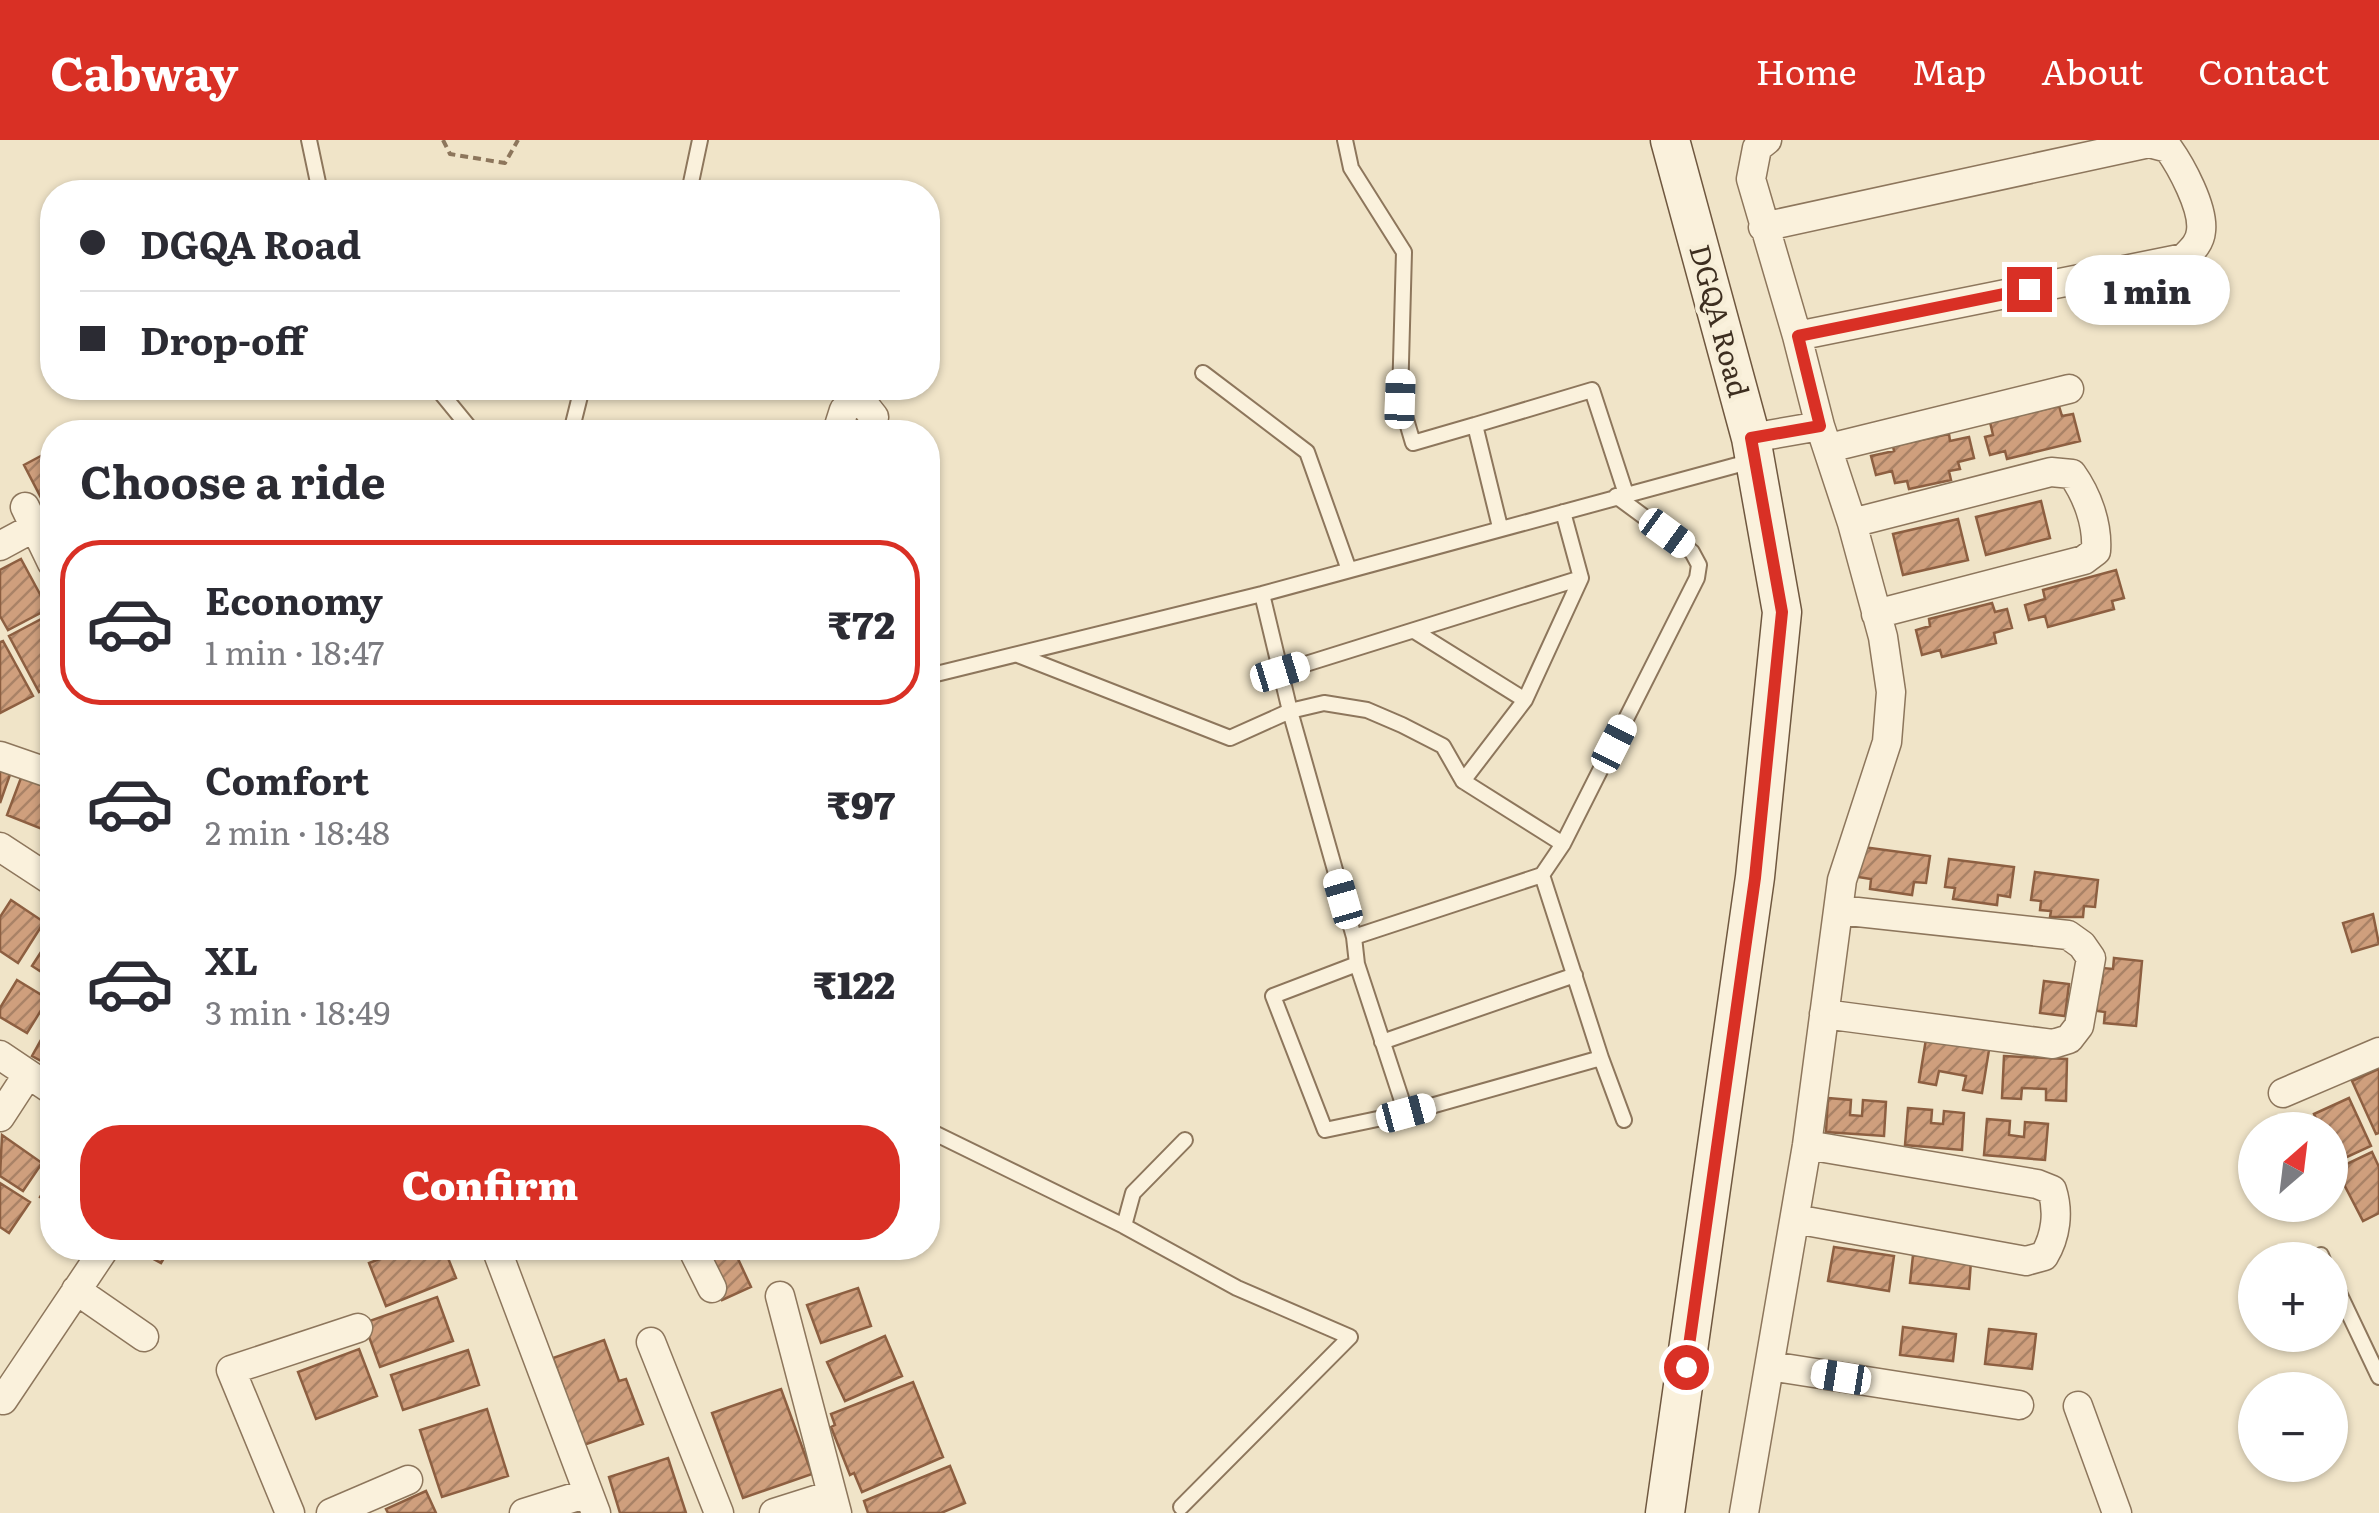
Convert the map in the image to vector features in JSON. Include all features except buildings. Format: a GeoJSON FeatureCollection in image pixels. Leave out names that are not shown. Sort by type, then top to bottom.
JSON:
{"type":"FeatureCollection","features":[{"type":"Feature","properties":{"kind":"main road","name":"DGQA Road"},"geometry":{"type":"LineString","coordinates":[[1666,1513],[1755,878],[1782,612],[1752,449],[1670,140]]}},
{"type":"Feature","properties":{"kind":"street"},"geometry":{"type":"LineString","coordinates":[[1744,1513],[1807,1145],[1848,856],[1887,742],[1892,692],[1852,523],[1750,179],[1758,148],[1768,140]]}},
{"type":"Feature","properties":{"kind":"street"},"geometry":{"type":"LineString","coordinates":[[1763,227],[2149,143],[2168,148],[2184,171],[2202,228],[2196,246],[2184,258],[1798,336]]}},
{"type":"Feature","properties":{"kind":"street"},"geometry":{"type":"LineString","coordinates":[[1752,449],[2070,389]]}},
{"type":"Feature","properties":{"kind":"street"},"geometry":{"type":"LineString","coordinates":[[841,420],[844,410],[854,402],[863,403],[872,420]]}},
{"type":"Feature","properties":{"kind":"street"},"geometry":{"type":"LineString","coordinates":[[1852,523],[2051,472],[2072,474],[2083,490],[2098,537],[2096,551],[2084,560],[1876,614]]}},
{"type":"Feature","properties":{"kind":"street"},"geometry":{"type":"LineString","coordinates":[[0,546],[30,517],[40,537]]}},
{"type":"Feature","properties":{"kind":"street"},"geometry":{"type":"LineString","coordinates":[[0,756],[40,770]]}},
{"type":"Feature","properties":{"kind":"street"},"geometry":{"type":"LineString","coordinates":[[0,847],[40,873]]}},
{"type":"Feature","properties":{"kind":"street"},"geometry":{"type":"LineString","coordinates":[[1824,1014],[2052,1044],[2069,1039],[2079,1026],[2091,958],[2082,944],[2068,935],[1839,910]]}},
{"type":"Feature","properties":{"kind":"street"},"geometry":{"type":"LineString","coordinates":[[2283,1092],[2379,1052]]}},
{"type":"Feature","properties":{"kind":"street"},"geometry":{"type":"LineString","coordinates":[[0,1054],[40,1082]]}},
{"type":"Feature","properties":{"kind":"street"},"geometry":{"type":"LineString","coordinates":[[0,1117],[28,1074]]}},
{"type":"Feature","properties":{"kind":"street"},"geometry":{"type":"LineString","coordinates":[[1794,1219],[2026,1261],[2044,1256],[2052,1244],[2057,1206],[2052,1190],[2038,1184],[1807,1145]]}},
{"type":"Feature","properties":{"kind":"street"},"geometry":{"type":"LineString","coordinates":[[2,1400],[97,1260]]}},
{"type":"Feature","properties":{"kind":"street"},"geometry":{"type":"LineString","coordinates":[[501,1260],[592,1503],[524,1513]]}},
{"type":"Feature","properties":{"kind":"street"},"geometry":{"type":"LineString","coordinates":[[698,1260],[712,1288]]}},
{"type":"Feature","properties":{"kind":"street"},"geometry":{"type":"LineString","coordinates":[[76,1290],[144,1336]]}},
{"type":"Feature","properties":{"kind":"street"},"geometry":{"type":"LineString","coordinates":[[774,1513],[834,1504],[780,1296]]}},
{"type":"Feature","properties":{"kind":"street"},"geometry":{"type":"LineString","coordinates":[[290,1513],[231,1370],[358,1328]]}},
{"type":"Feature","properties":{"kind":"street"},"geometry":{"type":"LineString","coordinates":[[651,1342],[720,1513]]}},
{"type":"Feature","properties":{"kind":"street"},"geometry":{"type":"LineString","coordinates":[[1770,1366],[2019,1405]]}},
{"type":"Feature","properties":{"kind":"street"},"geometry":{"type":"LineString","coordinates":[[2078,1406],[2117,1513]]}},
{"type":"Feature","properties":{"kind":"street"},"geometry":{"type":"LineString","coordinates":[[332,1513],[408,1480]]}},
{"type":"Feature","properties":{"kind":"lane"},"geometry":{"type":"LineString","coordinates":[[309,140],[317,180]]}},
{"type":"Feature","properties":{"kind":"lane"},"geometry":{"type":"LineString","coordinates":[[692,180],[700,140]]}},
{"type":"Feature","properties":{"kind":"lane"},"geometry":{"type":"LineString","coordinates":[[1345,140],[1351,168],[1404,252],[1400,399],[1413,443],[1592,390],[1621,495],[1692,552],[1699,565],[1697,578],[1563,844],[1542,875],[1354,937]]}},
{"type":"Feature","properties":{"kind":"lane"},"geometry":{"type":"LineString","coordinates":[[1203,373],[1307,452],[1349,570]]}},
{"type":"Feature","properties":{"kind":"lane"},"geometry":{"type":"LineString","coordinates":[[447,400],[462,420]]}},
{"type":"Feature","properties":{"kind":"lane"},"geometry":{"type":"LineString","coordinates":[[1475,426],[1500,528]]}},
{"type":"Feature","properties":{"kind":"lane"},"geometry":{"type":"LineString","coordinates":[[940,673],[1262,594],[1563,512],[1752,449]]}},
{"type":"Feature","properties":{"kind":"lane"},"geometry":{"type":"LineString","coordinates":[[1463,781],[1525,700],[1581,578],[1563,512]]}},
{"type":"Feature","properties":{"kind":"lane"},"geometry":{"type":"LineString","coordinates":[[1280,672],[1581,578]]}},
{"type":"Feature","properties":{"kind":"lane"},"geometry":{"type":"LineString","coordinates":[[1262,594],[1358,964],[1406,1113]]}},
{"type":"Feature","properties":{"kind":"lane"},"geometry":{"type":"LineString","coordinates":[[1416,632],[1525,700]]}},
{"type":"Feature","properties":{"kind":"lane"},"geometry":{"type":"LineString","coordinates":[[1018,655],[1230,738],[1290,711],[1324,703],[1367,710],[1443,746],[1463,781],[1563,844]]}},
{"type":"Feature","properties":{"kind":"lane"},"geometry":{"type":"LineString","coordinates":[[1542,875],[1624,1120]]}},
{"type":"Feature","properties":{"kind":"lane"},"geometry":{"type":"LineString","coordinates":[[1358,964],[1273,996],[1326,1130],[1406,1113],[1601,1058]]}},
{"type":"Feature","properties":{"kind":"lane"},"geometry":{"type":"LineString","coordinates":[[1382,1042],[1574,975]]}},
{"type":"Feature","properties":{"kind":"lane"},"geometry":{"type":"LineString","coordinates":[[940,1136],[1124,1226],[1237,1288],[1350,1338],[1181,1507]]}},
{"type":"Feature","properties":{"kind":"lane"},"geometry":{"type":"LineString","coordinates":[[1124,1226],[1133,1192],[1185,1140]]}},
{"type":"Feature","properties":{"kind":"lane"},"geometry":{"type":"LineString","coordinates":[[2348,1312],[2379,1377]]}},
{"type":"Feature","properties":{"kind":"path"},"geometry":{"type":"LineString","coordinates":[[443,140],[450,154],[505,163],[518,140]]}},
{"type":"Feature","properties":{"kind":"route"},"geometry":{"type":"LineString","coordinates":[[1686,1367],[1755,878],[1782,612],[1751,438],[1820,426],[1798,336],[2029,289]]}}]}
